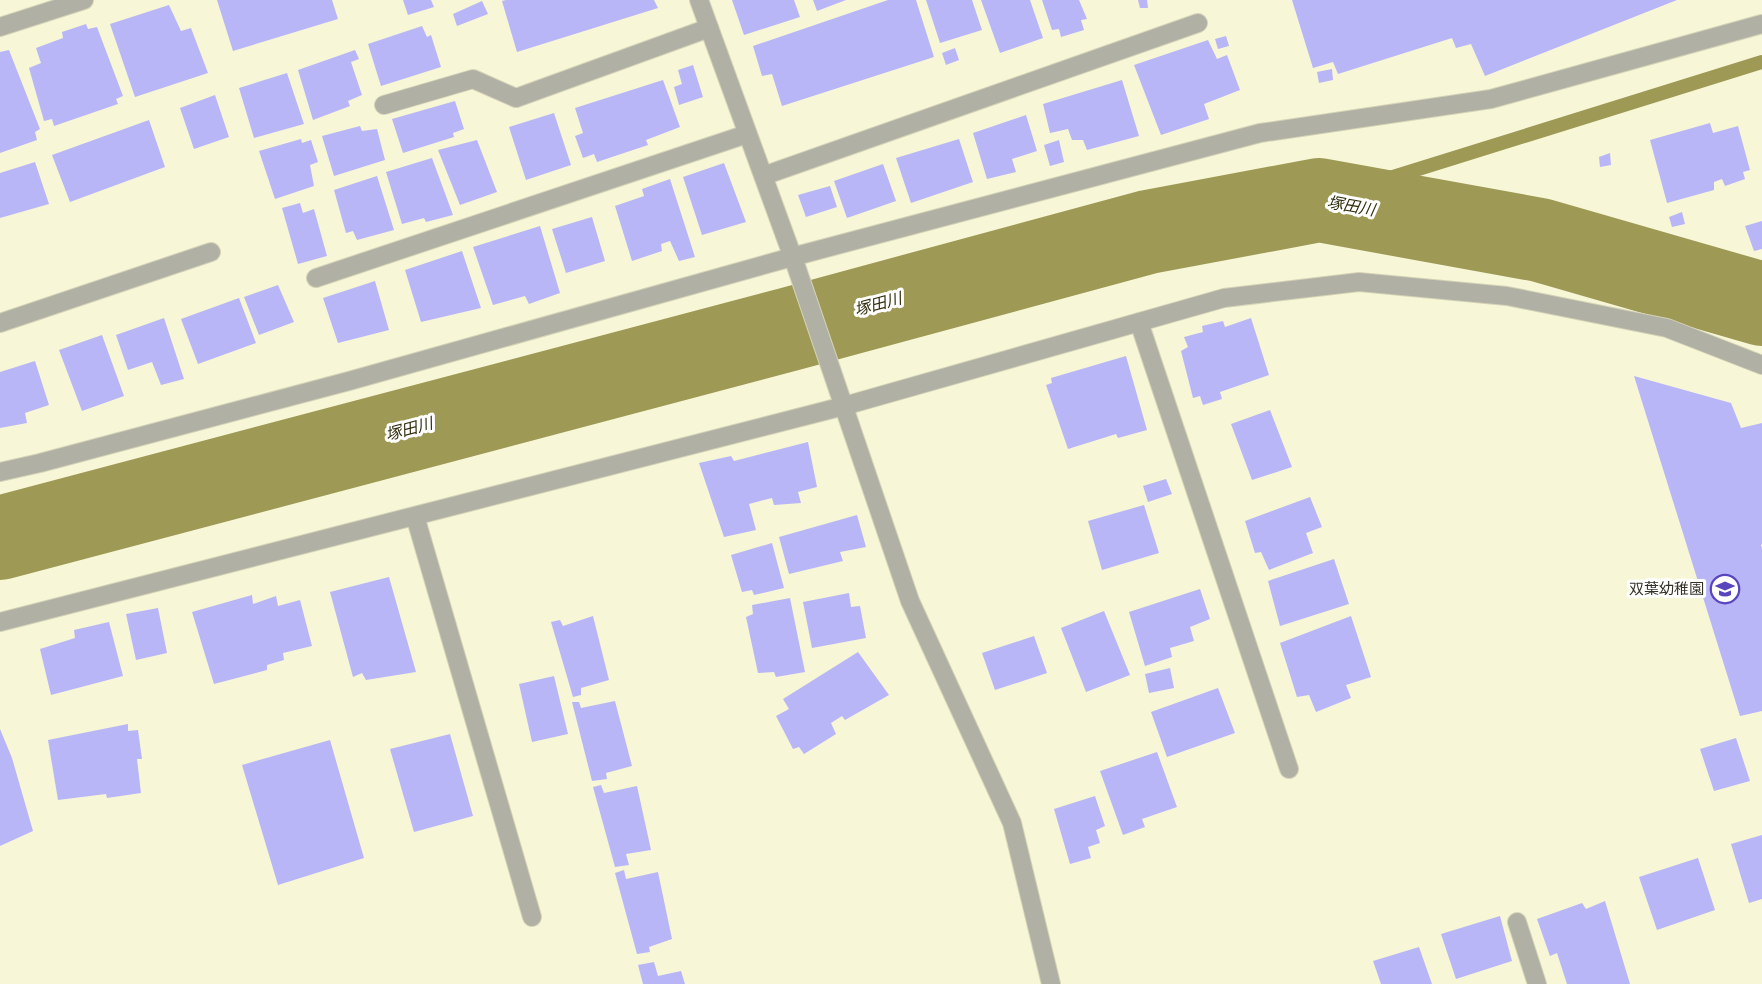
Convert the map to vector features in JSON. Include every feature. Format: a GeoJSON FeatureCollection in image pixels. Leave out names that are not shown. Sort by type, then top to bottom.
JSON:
{"type":"FeatureCollection","features":[{"type":"Feature","properties":{"kind":"street"},"geometry":{"type":"LineString","coordinates":[[0,27],[84,0]]}},
{"type":"Feature","properties":{"kind":"street"},"geometry":{"type":"LineString","coordinates":[[699,0],[794,261],[910,601],[1012,823],[1051,984]]}},
{"type":"Feature","properties":{"kind":"street"},"geometry":{"type":"LineString","coordinates":[[763,176],[1198,23]]}},
{"type":"Feature","properties":{"kind":"street"},"geometry":{"type":"LineString","coordinates":[[0,472],[40,464],[338,384],[1260,133],[1491,99],[1762,24]]}},
{"type":"Feature","properties":{"kind":"street"},"geometry":{"type":"LineString","coordinates":[[384,105],[473,79],[516,98],[709,28]]}},
{"type":"Feature","properties":{"kind":"street"},"geometry":{"type":"LineString","coordinates":[[316,278],[747,134]]}},
{"type":"Feature","properties":{"kind":"street"},"geometry":{"type":"LineString","coordinates":[[0,323],[211,252]]}},
{"type":"Feature","properties":{"kind":"street"},"geometry":{"type":"LineString","coordinates":[[0,622],[844,406],[1224,298],[1359,282],[1507,296],[1667,328],[1762,365]]}},
{"type":"Feature","properties":{"kind":"street"},"geometry":{"type":"LineString","coordinates":[[1139,322],[1289,770]]}},
{"type":"Feature","properties":{"kind":"street"},"geometry":{"type":"LineString","coordinates":[[415,516],[532,917]]}},
{"type":"Feature","properties":{"kind":"street"},"geometry":{"type":"LineString","coordinates":[[1517,922],[1537,984]]}},
{"type":"Feature","properties":{"kind":"building"},"geometry":{"type":"Polygon","coordinates":[[[217,0],[332,0],[338,19],[233,51],[217,0]]]}},
{"type":"Feature","properties":{"kind":"building"},"geometry":{"type":"Polygon","coordinates":[[[403,0],[431,0],[434,7],[408,15],[403,0]]]}},
{"type":"Feature","properties":{"kind":"building"},"geometry":{"type":"Polygon","coordinates":[[[654,0],[658,8],[517,52],[502,1],[654,0]]]}},
{"type":"Feature","properties":{"kind":"building"},"geometry":{"type":"Polygon","coordinates":[[[732,0],[794,0],[800,17],[744,35],[732,0]]]}},
{"type":"Feature","properties":{"kind":"building"},"geometry":{"type":"Polygon","coordinates":[[[813,0],[846,0],[817,11],[813,0]]]}},
{"type":"Feature","properties":{"kind":"building"},"geometry":{"type":"Polygon","coordinates":[[[888,0],[916,0],[934,57],[782,106],[772,74],[762,76],[753,46],[888,0]]]}},
{"type":"Feature","properties":{"kind":"building"},"geometry":{"type":"Polygon","coordinates":[[[926,0],[972,0],[982,30],[940,43],[926,0]]]}},
{"type":"Feature","properties":{"kind":"building"},"geometry":{"type":"Polygon","coordinates":[[[981,0],[1030,0],[1043,38],[1000,53],[981,0]]]}},
{"type":"Feature","properties":{"kind":"building"},"geometry":{"type":"Polygon","coordinates":[[[1042,0],[1079,0],[1087,19],[1081,20],[1084,30],[1061,37],[1059,29],[1052,30],[1042,0]]]}},
{"type":"Feature","properties":{"kind":"building"},"geometry":{"type":"Polygon","coordinates":[[[1138,0],[1147,0],[1148,8],[1140,8],[1138,0]]]}},
{"type":"Feature","properties":{"kind":"building"},"geometry":{"type":"Polygon","coordinates":[[[1292,0],[1677,0],[1485,76],[1471,44],[1456,48],[1452,38],[1338,74],[1333,62],[1313,68],[1292,0]]]}},
{"type":"Feature","properties":{"kind":"building"},"geometry":{"type":"Polygon","coordinates":[[[482,1],[488,14],[457,26],[453,14],[482,1]]]}},
{"type":"Feature","properties":{"kind":"building"},"geometry":{"type":"Polygon","coordinates":[[[169,5],[181,31],[191,28],[208,73],[135,97],[110,24],[169,5]]]}},
{"type":"Feature","properties":{"kind":"building"},"geometry":{"type":"Polygon","coordinates":[[[86,24],[88,29],[97,27],[123,96],[116,99],[118,104],[54,126],[52,119],[44,121],[29,68],[41,63],[36,48],[63,38],[62,32],[86,24]]]}},
{"type":"Feature","properties":{"kind":"building"},"geometry":{"type":"Polygon","coordinates":[[[422,26],[427,37],[431,35],[441,67],[381,86],[368,44],[422,26]]]}},
{"type":"Feature","properties":{"kind":"building"},"geometry":{"type":"Polygon","coordinates":[[[1226,36],[1229,46],[1218,49],[1215,39],[1226,36]]]}},
{"type":"Feature","properties":{"kind":"building"},"geometry":{"type":"Polygon","coordinates":[[[1208,40],[1217,59],[1227,55],[1240,90],[1204,104],[1209,119],[1161,135],[1134,65],[1208,40]]]}},
{"type":"Feature","properties":{"kind":"building"},"geometry":{"type":"Polygon","coordinates":[[[955,48],[959,60],[946,65],[942,53],[955,48]]]}},
{"type":"Feature","properties":{"kind":"building"},"geometry":{"type":"Polygon","coordinates":[[[9,50],[40,129],[35,132],[37,140],[0,153],[0,52],[9,50]]]}},
{"type":"Feature","properties":{"kind":"building"},"geometry":{"type":"Polygon","coordinates":[[[355,50],[359,59],[351,62],[362,95],[348,101],[350,106],[313,120],[298,70],[355,50]]]}},
{"type":"Feature","properties":{"kind":"building"},"geometry":{"type":"Polygon","coordinates":[[[693,65],[703,97],[679,105],[674,87],[682,84],[678,70],[693,65]]]}},
{"type":"Feature","properties":{"kind":"building"},"geometry":{"type":"Polygon","coordinates":[[[1332,69],[1333,80],[1319,83],[1317,72],[1332,69]]]}},
{"type":"Feature","properties":{"kind":"building"},"geometry":{"type":"Polygon","coordinates":[[[287,73],[304,124],[254,138],[239,88],[287,73]]]}},
{"type":"Feature","properties":{"kind":"building"},"geometry":{"type":"Polygon","coordinates":[[[663,80],[680,127],[646,140],[648,145],[597,162],[594,154],[583,158],[575,136],[583,133],[575,108],[663,80]]]}},
{"type":"Feature","properties":{"kind":"building"},"geometry":{"type":"Polygon","coordinates":[[[1122,80],[1139,136],[1087,150],[1083,140],[1072,140],[1068,129],[1050,133],[1043,104],[1122,80]]]}},
{"type":"Feature","properties":{"kind":"building"},"geometry":{"type":"Polygon","coordinates":[[[215,95],[229,137],[194,149],[180,108],[215,95]]]}},
{"type":"Feature","properties":{"kind":"building"},"geometry":{"type":"Polygon","coordinates":[[[455,101],[464,129],[453,133],[454,137],[403,153],[392,119],[455,101]]]}},
{"type":"Feature","properties":{"kind":"building"},"geometry":{"type":"Polygon","coordinates":[[[554,113],[571,165],[526,180],[509,127],[554,113]]]}},
{"type":"Feature","properties":{"kind":"building"},"geometry":{"type":"Polygon","coordinates":[[[1026,115],[1037,151],[1012,159],[1016,172],[987,179],[973,133],[1026,115]]]}},
{"type":"Feature","properties":{"kind":"building"},"geometry":{"type":"Polygon","coordinates":[[[149,120],[165,167],[70,202],[52,155],[149,120]]]}},
{"type":"Feature","properties":{"kind":"building"},"geometry":{"type":"Polygon","coordinates":[[[1710,123],[1713,133],[1738,126],[1750,170],[1743,172],[1745,179],[1725,186],[1722,179],[1714,182],[1714,190],[1667,203],[1650,140],[1710,123]]]}},
{"type":"Feature","properties":{"kind":"building"},"geometry":{"type":"Polygon","coordinates":[[[360,126],[362,131],[377,129],[385,160],[334,176],[322,136],[360,126]]]}},
{"type":"Feature","properties":{"kind":"building"},"geometry":{"type":"Polygon","coordinates":[[[301,139],[302,143],[311,140],[318,162],[310,165],[314,186],[275,199],[259,151],[301,139]]]}},
{"type":"Feature","properties":{"kind":"building"},"geometry":{"type":"Polygon","coordinates":[[[959,139],[973,182],[911,203],[896,158],[959,139]]]}},
{"type":"Feature","properties":{"kind":"building"},"geometry":{"type":"Polygon","coordinates":[[[477,140],[497,192],[460,205],[438,150],[477,140]]]}},
{"type":"Feature","properties":{"kind":"building"},"geometry":{"type":"Polygon","coordinates":[[[1059,140],[1064,162],[1050,166],[1044,145],[1059,140]]]}},
{"type":"Feature","properties":{"kind":"building"},"geometry":{"type":"Polygon","coordinates":[[[1610,153],[1611,165],[1600,167],[1599,157],[1610,153]]]}},
{"type":"Feature","properties":{"kind":"building"},"geometry":{"type":"Polygon","coordinates":[[[432,158],[453,215],[426,222],[424,218],[402,224],[386,172],[432,158]]]}},
{"type":"Feature","properties":{"kind":"building"},"geometry":{"type":"Polygon","coordinates":[[[35,162],[49,204],[0,218],[0,173],[35,162]]]}},
{"type":"Feature","properties":{"kind":"building"},"geometry":{"type":"Polygon","coordinates":[[[724,163],[746,222],[702,235],[683,177],[724,163]]]}},
{"type":"Feature","properties":{"kind":"building"},"geometry":{"type":"Polygon","coordinates":[[[883,164],[896,201],[847,218],[834,181],[883,164]]]}},
{"type":"Feature","properties":{"kind":"building"},"geometry":{"type":"Polygon","coordinates":[[[377,176],[394,230],[357,240],[353,231],[346,233],[334,190],[377,176]]]}},
{"type":"Feature","properties":{"kind":"building"},"geometry":{"type":"Polygon","coordinates":[[[670,179],[695,257],[679,261],[670,241],[661,244],[662,251],[632,261],[615,206],[644,196],[642,189],[670,179]]]}},
{"type":"Feature","properties":{"kind":"building"},"geometry":{"type":"Polygon","coordinates":[[[830,186],[837,207],[806,217],[798,195],[830,186]]]}},
{"type":"Feature","properties":{"kind":"building"},"geometry":{"type":"Polygon","coordinates":[[[300,203],[303,213],[314,209],[327,256],[298,264],[282,208],[300,203]]]}},
{"type":"Feature","properties":{"kind":"building"},"geometry":{"type":"Polygon","coordinates":[[[1682,212],[1685,224],[1672,227],[1669,217],[1682,212]]]}},
{"type":"Feature","properties":{"kind":"building"},"geometry":{"type":"Polygon","coordinates":[[[592,217],[605,261],[566,273],[552,229],[592,217]]]}},
{"type":"Feature","properties":{"kind":"building"},"geometry":{"type":"Polygon","coordinates":[[[1762,221],[1762,249],[1754,251],[1745,226],[1762,221]]]}},
{"type":"Feature","properties":{"kind":"building"},"geometry":{"type":"Polygon","coordinates":[[[540,226],[560,293],[529,304],[525,296],[493,305],[473,247],[540,226]]]}},
{"type":"Feature","properties":{"kind":"building"},"geometry":{"type":"Polygon","coordinates":[[[462,251],[481,308],[421,322],[405,270],[462,251]]]}},
{"type":"Feature","properties":{"kind":"building"},"geometry":{"type":"Polygon","coordinates":[[[375,281],[389,330],[338,343],[323,298],[375,281]]]}},
{"type":"Feature","properties":{"kind":"building"},"geometry":{"type":"Polygon","coordinates":[[[278,285],[294,322],[259,335],[244,297],[278,285]]]}},
{"type":"Feature","properties":{"kind":"building"},"geometry":{"type":"Polygon","coordinates":[[[239,298],[256,343],[198,364],[181,319],[239,298]]]}},
{"type":"Feature","properties":{"kind":"building"},"geometry":{"type":"Polygon","coordinates":[[[164,318],[184,379],[161,385],[152,362],[128,370],[116,335],[164,318]]]}},
{"type":"Feature","properties":{"kind":"building"},"geometry":{"type":"Polygon","coordinates":[[[1251,318],[1269,375],[1220,392],[1222,399],[1203,405],[1200,396],[1193,398],[1181,351],[1188,347],[1184,337],[1203,332],[1202,326],[1223,321],[1225,327],[1251,318]]]}},
{"type":"Feature","properties":{"kind":"building"},"geometry":{"type":"Polygon","coordinates":[[[102,335],[124,396],[82,411],[59,350],[102,335]]]}},
{"type":"Feature","properties":{"kind":"building"},"geometry":{"type":"Polygon","coordinates":[[[1126,356],[1147,430],[1118,438],[1116,434],[1068,449],[1046,385],[1052,383],[1051,378],[1126,356]]]}},
{"type":"Feature","properties":{"kind":"building"},"geometry":{"type":"Polygon","coordinates":[[[35,361],[49,405],[25,413],[27,423],[0,428],[0,372],[35,361]]]}},
{"type":"Feature","properties":{"kind":"building"},"geometry":{"type":"Polygon","coordinates":[[[1634,376],[1731,403],[1741,428],[1762,423],[1762,711],[1740,716],[1634,376]]]}},
{"type":"Feature","properties":{"kind":"building"},"geometry":{"type":"Polygon","coordinates":[[[1270,410],[1292,467],[1252,480],[1231,424],[1270,410]]]}},
{"type":"Feature","properties":{"kind":"building"},"geometry":{"type":"Polygon","coordinates":[[[808,442],[817,487],[798,492],[801,503],[774,505],[772,498],[749,504],[756,530],[724,537],[699,463],[731,456],[734,461],[808,442]]]}},
{"type":"Feature","properties":{"kind":"building"},"geometry":{"type":"Polygon","coordinates":[[[1166,479],[1172,494],[1148,502],[1143,486],[1166,479]]]}},
{"type":"Feature","properties":{"kind":"building"},"geometry":{"type":"Polygon","coordinates":[[[1310,497],[1322,527],[1306,533],[1313,553],[1269,570],[1261,552],[1255,553],[1245,521],[1310,497]]]}},
{"type":"Feature","properties":{"kind":"building"},"geometry":{"type":"Polygon","coordinates":[[[1144,505],[1159,553],[1102,570],[1088,521],[1144,505]]]}},
{"type":"Feature","properties":{"kind":"building"},"geometry":{"type":"Polygon","coordinates":[[[857,515],[866,547],[840,552],[843,561],[789,574],[779,537],[857,515]]]}},
{"type":"Feature","properties":{"kind":"building"},"geometry":{"type":"Polygon","coordinates":[[[772,543],[784,588],[754,595],[752,590],[742,592],[731,555],[772,543]]]}},
{"type":"Feature","properties":{"kind":"building"},"geometry":{"type":"Polygon","coordinates":[[[1334,559],[1349,604],[1280,626],[1268,581],[1334,559]]]}},
{"type":"Feature","properties":{"kind":"building"},"geometry":{"type":"Polygon","coordinates":[[[389,577],[416,672],[366,680],[362,673],[353,677],[330,592],[389,577]]]}},
{"type":"Feature","properties":{"kind":"building"},"geometry":{"type":"Polygon","coordinates":[[[1200,589],[1210,619],[1190,627],[1194,641],[1170,648],[1172,657],[1145,666],[1129,612],[1200,589]]]}},
{"type":"Feature","properties":{"kind":"building"},"geometry":{"type":"Polygon","coordinates":[[[849,593],[851,607],[860,606],[866,638],[812,648],[803,602],[849,593]]]}},
{"type":"Feature","properties":{"kind":"building"},"geometry":{"type":"Polygon","coordinates":[[[252,595],[253,604],[276,596],[278,606],[300,600],[312,646],[283,653],[284,660],[267,665],[267,670],[214,684],[192,612],[252,595]]]}},
{"type":"Feature","properties":{"kind":"building"},"geometry":{"type":"Polygon","coordinates":[[[790,598],[805,672],[776,677],[774,672],[758,673],[746,617],[753,614],[752,605],[790,598]]]}},
{"type":"Feature","properties":{"kind":"building"},"geometry":{"type":"Polygon","coordinates":[[[158,608],[167,653],[136,660],[126,614],[158,608]]]}},
{"type":"Feature","properties":{"kind":"building"},"geometry":{"type":"Polygon","coordinates":[[[1104,611],[1130,675],[1086,692],[1061,628],[1104,611]]]}},
{"type":"Feature","properties":{"kind":"building"},"geometry":{"type":"Polygon","coordinates":[[[593,616],[609,680],[581,688],[581,695],[573,697],[551,622],[560,620],[563,626],[593,616]]]}},
{"type":"Feature","properties":{"kind":"building"},"geometry":{"type":"Polygon","coordinates":[[[1351,616],[1371,677],[1346,685],[1351,698],[1316,712],[1309,695],[1297,697],[1280,643],[1351,616]]]}},
{"type":"Feature","properties":{"kind":"building"},"geometry":{"type":"Polygon","coordinates":[[[109,622],[123,676],[51,695],[40,649],[75,638],[74,630],[109,622]]]}},
{"type":"Feature","properties":{"kind":"building"},"geometry":{"type":"Polygon","coordinates":[[[1034,636],[1047,673],[995,690],[982,653],[1034,636]]]}},
{"type":"Feature","properties":{"kind":"building"},"geometry":{"type":"Polygon","coordinates":[[[858,652],[889,695],[845,720],[842,716],[831,723],[836,734],[804,754],[799,747],[793,749],[776,716],[789,709],[783,699],[858,652]]]}},
{"type":"Feature","properties":{"kind":"building"},"geometry":{"type":"Polygon","coordinates":[[[1170,668],[1174,688],[1149,693],[1145,674],[1170,668]]]}},
{"type":"Feature","properties":{"kind":"building"},"geometry":{"type":"Polygon","coordinates":[[[554,676],[568,734],[532,742],[519,684],[554,676]]]}},
{"type":"Feature","properties":{"kind":"building"},"geometry":{"type":"Polygon","coordinates":[[[1218,688],[1235,733],[1167,757],[1151,712],[1218,688]]]}},
{"type":"Feature","properties":{"kind":"building"},"geometry":{"type":"Polygon","coordinates":[[[615,701],[632,766],[606,773],[607,779],[592,781],[572,702],[579,702],[581,708],[615,701]]]}},
{"type":"Feature","properties":{"kind":"building"},"geometry":{"type":"Polygon","coordinates":[[[128,724],[128,731],[138,730],[142,759],[137,759],[141,793],[107,798],[106,794],[58,800],[48,740],[128,724]]]}},
{"type":"Feature","properties":{"kind":"building"},"geometry":{"type":"Polygon","coordinates":[[[0,729],[12,758],[33,831],[0,846],[0,729]]]}},
{"type":"Feature","properties":{"kind":"building"},"geometry":{"type":"Polygon","coordinates":[[[450,734],[473,816],[414,832],[390,749],[450,734]]]}},
{"type":"Feature","properties":{"kind":"building"},"geometry":{"type":"Polygon","coordinates":[[[1736,738],[1750,781],[1714,791],[1700,749],[1736,738]]]}},
{"type":"Feature","properties":{"kind":"building"},"geometry":{"type":"Polygon","coordinates":[[[330,740],[364,858],[278,885],[242,765],[330,740]]]}},
{"type":"Feature","properties":{"kind":"building"},"geometry":{"type":"Polygon","coordinates":[[[1157,752],[1177,807],[1142,819],[1145,827],[1123,835],[1100,771],[1157,752]]]}},
{"type":"Feature","properties":{"kind":"building"},"geometry":{"type":"Polygon","coordinates":[[[601,785],[604,793],[637,786],[651,850],[626,854],[629,865],[615,867],[593,787],[601,785]]]}},
{"type":"Feature","properties":{"kind":"building"},"geometry":{"type":"Polygon","coordinates":[[[1095,796],[1105,826],[1096,830],[1100,843],[1088,847],[1091,858],[1070,864],[1054,809],[1095,796]]]}},
{"type":"Feature","properties":{"kind":"building"},"geometry":{"type":"Polygon","coordinates":[[[1762,835],[1762,899],[1749,903],[1731,844],[1762,835]]]}},
{"type":"Feature","properties":{"kind":"building"},"geometry":{"type":"Polygon","coordinates":[[[1698,858],[1715,910],[1657,930],[1639,877],[1698,858]]]}},
{"type":"Feature","properties":{"kind":"building"},"geometry":{"type":"Polygon","coordinates":[[[624,870],[626,879],[658,872],[672,939],[649,947],[650,952],[637,954],[615,873],[624,870]]]}},
{"type":"Feature","properties":{"kind":"building"},"geometry":{"type":"Polygon","coordinates":[[[1605,901],[1630,984],[1567,984],[1557,953],[1550,956],[1537,919],[1582,903],[1586,909],[1605,901]]]}},
{"type":"Feature","properties":{"kind":"building"},"geometry":{"type":"Polygon","coordinates":[[[1500,916],[1512,961],[1456,979],[1441,934],[1500,916]]]}},
{"type":"Feature","properties":{"kind":"building"},"geometry":{"type":"Polygon","coordinates":[[[1419,947],[1432,984],[1381,984],[1373,961],[1419,947]]]}},
{"type":"Feature","properties":{"kind":"building"},"geometry":{"type":"Polygon","coordinates":[[[654,962],[658,976],[681,971],[685,984],[643,984],[638,965],[654,962]]]}},
{"type":"Feature","properties":{"kind":"waterway"},"geometry":{"type":"LineString","coordinates":[[1319,200],[1762,62]]}},
{"type":"Feature","properties":{"kind":"waterway","name":"塚田川"},"geometry":{"type":"LineString","coordinates":[[0,538],[1148,232],[1319,200],[1540,240],[1762,304]]}},
{"type":"Feature","properties":{"kind":"place","name":"双葉幼稚園"},"geometry":{"type":"Point","coordinates":[1725,589]}}]}
